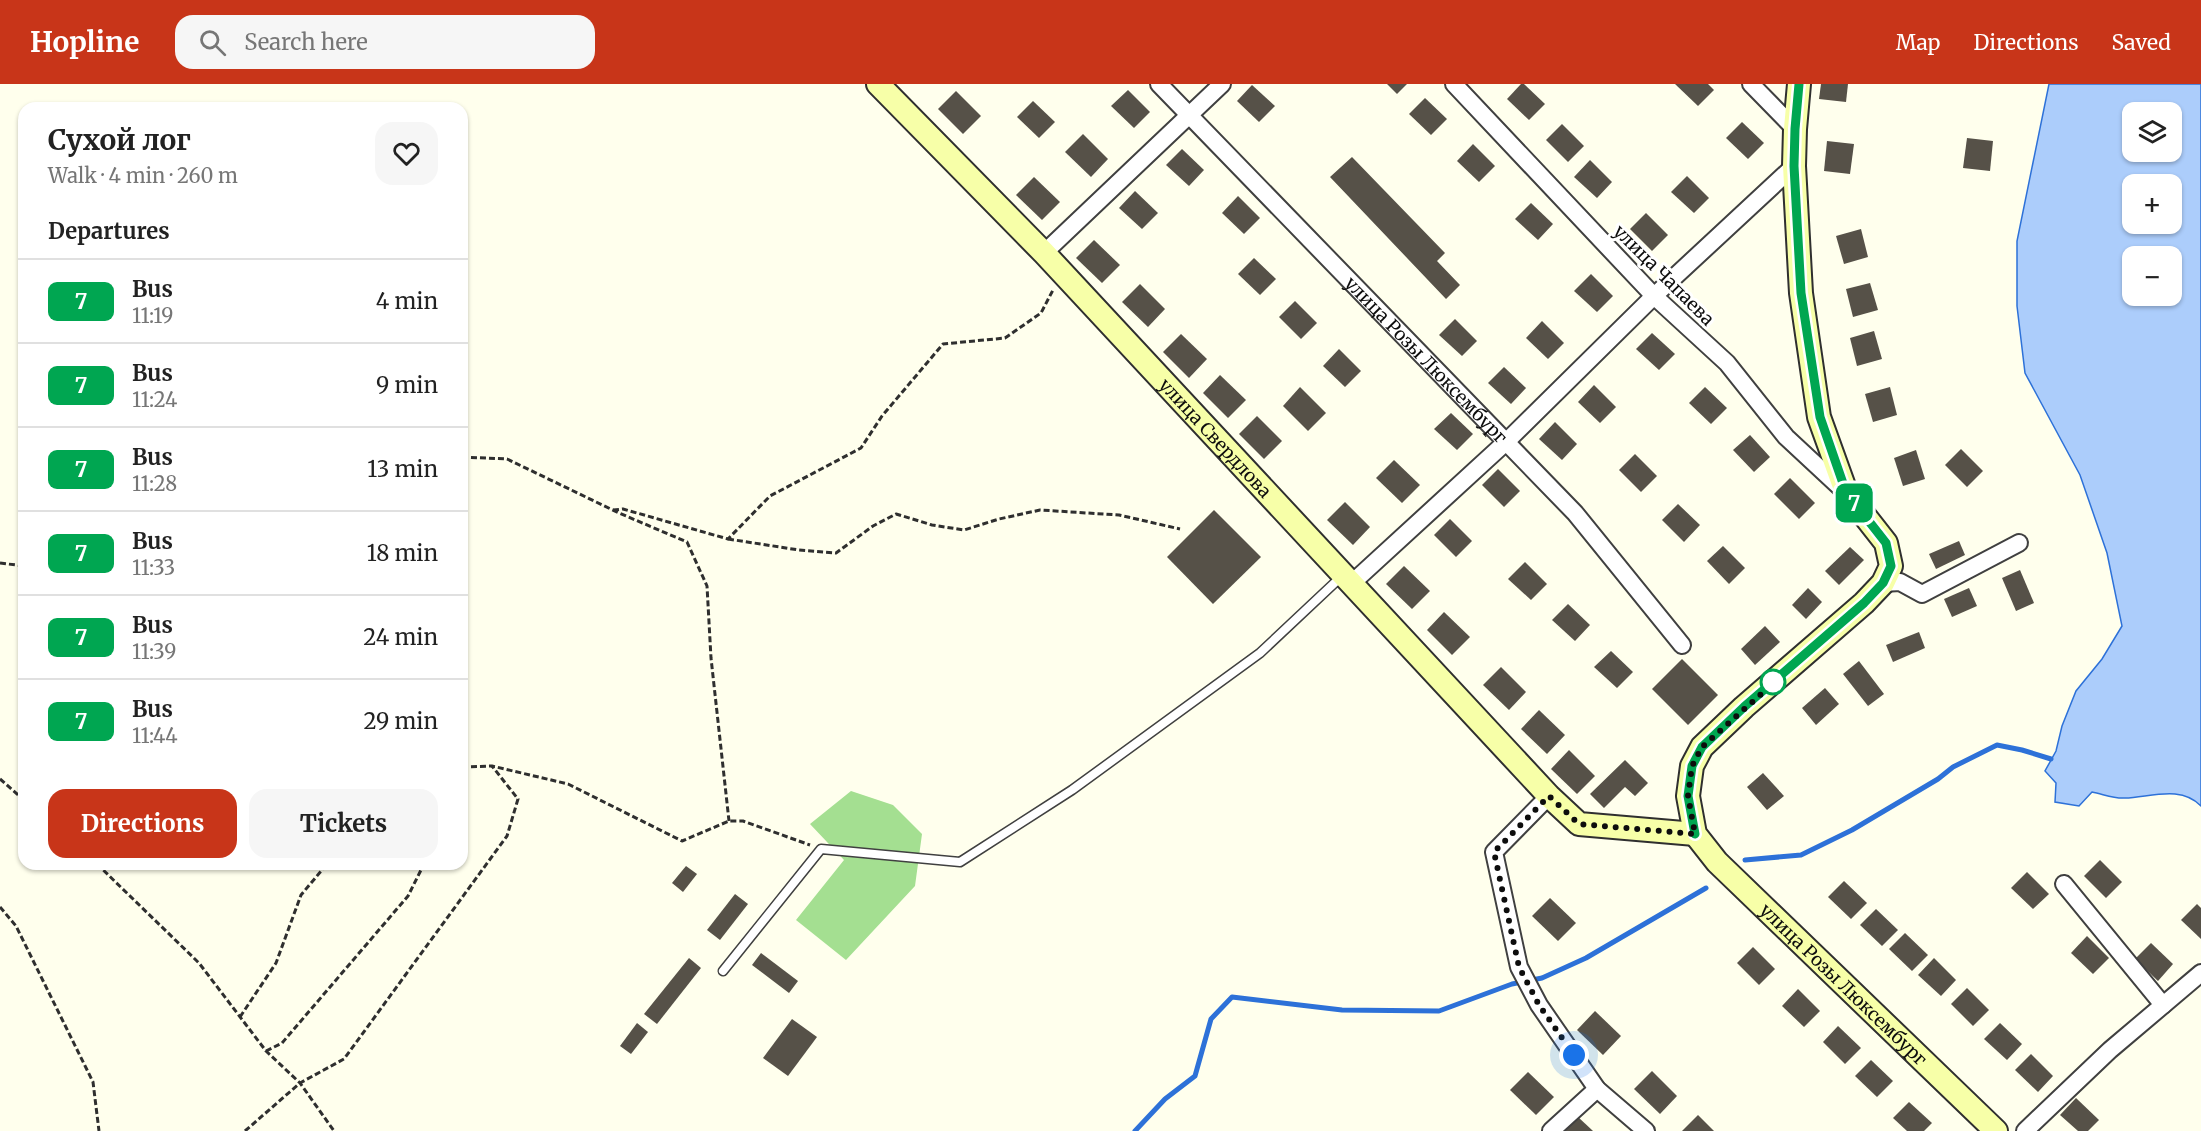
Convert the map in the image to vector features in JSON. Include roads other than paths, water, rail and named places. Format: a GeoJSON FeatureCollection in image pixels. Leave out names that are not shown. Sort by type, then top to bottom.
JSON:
{"type":"FeatureCollection","features":[{"type":"Feature","properties":{"kind":"street","name":"улица Свердлова"},"geometry":{"type":"LineString","coordinates":[[878,84],[1044,253],[1549,796],[1579,824],[1695,834]]}},
{"type":"Feature","properties":{"kind":"street","name":"улица Розы Люксембург"},"geometry":{"type":"LineString","coordinates":[[1159,84],[1575,513],[1682,645]]}},
{"type":"Feature","properties":{"kind":"street"},"geometry":{"type":"LineString","coordinates":[[1044,253],[1222,84]]}},
{"type":"Feature","properties":{"kind":"street","name":"улица Чапаева"},"geometry":{"type":"LineString","coordinates":[[1454,84],[1654,296],[1727,363],[1786,437],[1846,492]]}},
{"type":"Feature","properties":{"kind":"street"},"geometry":{"type":"LineString","coordinates":[[1751,84],[1795,129]]}},
{"type":"Feature","properties":{"kind":"street"},"geometry":{"type":"LineString","coordinates":[[1695,834],[1688,796],[1692,766],[1702,747],[1744,707],[1864,603],[1883,583],[1891,566],[1886,543],[1846,492],[1820,417],[1801,293],[1794,166],[1799,84]]}},
{"type":"Feature","properties":{"kind":"street"},"geometry":{"type":"LineString","coordinates":[[1347,580],[1507,441],[1654,296],[1794,166]]}},
{"type":"Feature","properties":{"kind":"street"},"geometry":{"type":"LineString","coordinates":[[1883,583],[1900,582],[1923,594],[2019,543]]}},
{"type":"Feature","properties":{"kind":"street"},"geometry":{"type":"LineString","coordinates":[[1549,796],[1494,852],[1519,967],[1539,1005],[1597,1089],[1646,1131]]}},
{"type":"Feature","properties":{"kind":"street","name":"улица Розы Люксембург"},"geometry":{"type":"LineString","coordinates":[[1695,834],[1717,862],[1996,1131]]}},
{"type":"Feature","properties":{"kind":"street"},"geometry":{"type":"LineString","coordinates":[[2064,884],[2163,1005]]}},
{"type":"Feature","properties":{"kind":"street"},"geometry":{"type":"LineString","coordinates":[[2025,1131],[2110,1050],[2201,973]]}},
{"type":"Feature","properties":{"kind":"street"},"geometry":{"type":"LineString","coordinates":[[1551,1131],[1597,1089]]}},
{"type":"Feature","properties":{"kind":"lane"},"geometry":{"type":"LineString","coordinates":[[723,971],[821,849],[960,862],[1072,790],[1260,653],[1347,580]]}},
{"type":"Feature","properties":{"kind":"water"},"geometry":{"type":"Polygon","coordinates":[[[2049,84],[2201,84],[2201,806],[2193,800],[2175,794],[2121,798],[2092,792],[2079,806],[2055,802],[2056,783],[2045,771],[2056,751],[2062,726],[2076,691],[2102,659],[2122,626],[2107,553],[2080,475],[2025,373],[2017,306],[2017,241],[2049,84]]]}},
{"type":"Feature","properties":{"kind":"waterway"},"geometry":{"type":"LineString","coordinates":[[1745,860],[1801,855],[1852,830],[1938,779],[1953,767],[1997,745],[2051,759]]}},
{"type":"Feature","properties":{"kind":"waterway"},"geometry":{"type":"LineString","coordinates":[[1135,1131],[1165,1099],[1195,1076],[1211,1019],[1232,997],[1342,1010],[1439,1011],[1512,984],[1542,978],[1586,958],[1706,888]]}}]}
